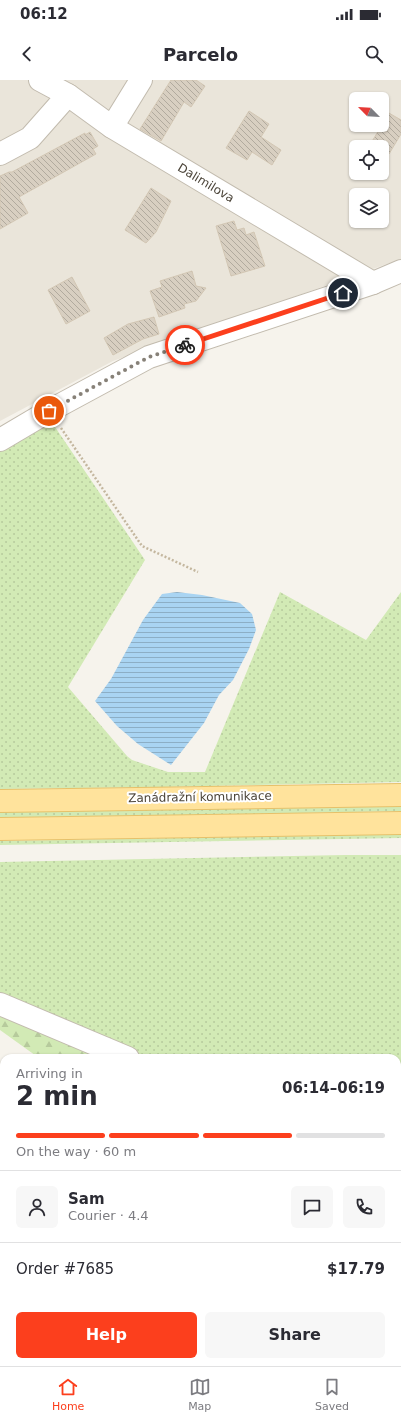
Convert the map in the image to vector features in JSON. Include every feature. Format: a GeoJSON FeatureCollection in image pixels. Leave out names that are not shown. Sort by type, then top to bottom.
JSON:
{"type":"FeatureCollection","features":[{"type":"Feature","properties":{"kind":"main road","name":"Zanádražní komunikace"},"geometry":{"type":"LineString","coordinates":[[0,801],[241,796],[401,795]]}},
{"type":"Feature","properties":{"kind":"main road"},"geometry":{"type":"LineString","coordinates":[[0,829],[401,823]]}},
{"type":"Feature","properties":{"kind":"street","name":"Dalimilova"},"geometry":{"type":"LineString","coordinates":[[40,80],[68,95],[112,126],[373,283]]}},
{"type":"Feature","properties":{"kind":"street"},"geometry":{"type":"LineString","coordinates":[[112,126],[141,80]]}},
{"type":"Feature","properties":{"kind":"street"},"geometry":{"type":"LineString","coordinates":[[0,154],[30,138],[68,95]]}},
{"type":"Feature","properties":{"kind":"street"},"geometry":{"type":"LineString","coordinates":[[0,440],[49,411],[149,357],[373,283],[401,271]]}},
{"type":"Feature","properties":{"kind":"street"},"geometry":{"type":"LineString","coordinates":[[0,1004],[119,1054]]}},
{"type":"Feature","properties":{"kind":"path"},"geometry":{"type":"LineString","coordinates":[[49,411],[142,546],[198,572]]}},
{"type":"Feature","properties":{"kind":"shaded area"},"geometry":{"type":"Polygon","coordinates":[[[0,80],[401,80],[401,259],[113,361],[0,421],[0,80]]]}},
{"type":"Feature","properties":{"kind":"green space"},"geometry":{"type":"Polygon","coordinates":[[[51,421],[145,560],[68,687],[127,756],[132,760],[168,772],[205,772],[280,592],[366,640],[401,592],[401,782],[0,789],[0,447],[51,421]]]}},
{"type":"Feature","properties":{"kind":"green space"},"geometry":{"type":"Polygon","coordinates":[[[401,804],[401,811],[0,819],[0,811],[401,804]]]}},
{"type":"Feature","properties":{"kind":"green space"},"geometry":{"type":"Polygon","coordinates":[[[401,834],[401,838],[0,845],[0,841],[401,834]]]}},
{"type":"Feature","properties":{"kind":"green space"},"geometry":{"type":"Polygon","coordinates":[[[401,855],[401,1054],[133,1054],[0,995],[0,862],[401,855]]]}},
{"type":"Feature","properties":{"kind":"green space"},"geometry":{"type":"Polygon","coordinates":[[[0,1010],[100,1054],[33,1054],[0,1030],[0,1010]]]}},
{"type":"Feature","properties":{"kind":"water"},"geometry":{"type":"Polygon","coordinates":[[[177,592],[202,595],[240,603],[252,614],[256,630],[249,649],[233,680],[219,695],[204,723],[171,765],[138,744],[117,726],[95,701],[111,679],[143,620],[162,594],[177,592]]]}},
{"type":"Feature","properties":{"kind":"building"},"geometry":{"type":"Polygon","coordinates":[[[171,80],[196,80],[205,86],[191,107],[184,102],[161,141],[140,129],[171,80]]]}},
{"type":"Feature","properties":{"kind":"building"},"geometry":{"type":"Polygon","coordinates":[[[249,111],[269,124],[261,137],[281,150],[272,165],[252,152],[247,160],[226,148],[249,111]]]}},
{"type":"Feature","properties":{"kind":"building"},"geometry":{"type":"Polygon","coordinates":[[[389,113],[401,120],[401,134],[389,154],[389,140],[373,140],[378,132],[389,132],[389,113]]]}},
{"type":"Feature","properties":{"kind":"building"},"geometry":{"type":"Polygon","coordinates":[[[90,132],[98,146],[93,149],[96,154],[19,197],[28,213],[0,229],[0,176],[12,172],[85,133],[85,135],[90,132]]]}},
{"type":"Feature","properties":{"kind":"building"},"geometry":{"type":"Polygon","coordinates":[[[151,188],[171,201],[156,232],[146,243],[125,230],[151,188]]]}},
{"type":"Feature","properties":{"kind":"building"},"geometry":{"type":"Polygon","coordinates":[[[234,221],[237,230],[244,228],[246,235],[254,232],[265,266],[231,276],[216,226],[234,221]]]}},
{"type":"Feature","properties":{"kind":"building"},"geometry":{"type":"Polygon","coordinates":[[[192,271],[196,286],[206,288],[196,301],[184,304],[185,308],[159,317],[150,291],[162,287],[160,281],[192,271]]]}},
{"type":"Feature","properties":{"kind":"building"},"geometry":{"type":"Polygon","coordinates":[[[72,277],[90,311],[66,324],[48,290],[72,277]]]}},
{"type":"Feature","properties":{"kind":"building"},"geometry":{"type":"Polygon","coordinates":[[[154,317],[159,334],[143,339],[113,355],[104,338],[128,324],[154,317]]]}},
{"type":"Feature","properties":{"kind":"way so far"},"geometry":{"type":"LineString","coordinates":[[49,411],[149,357],[185,345]]}},
{"type":"Feature","properties":{"kind":"route"},"geometry":{"type":"LineString","coordinates":[[185,345],[343,293]]}}]}
